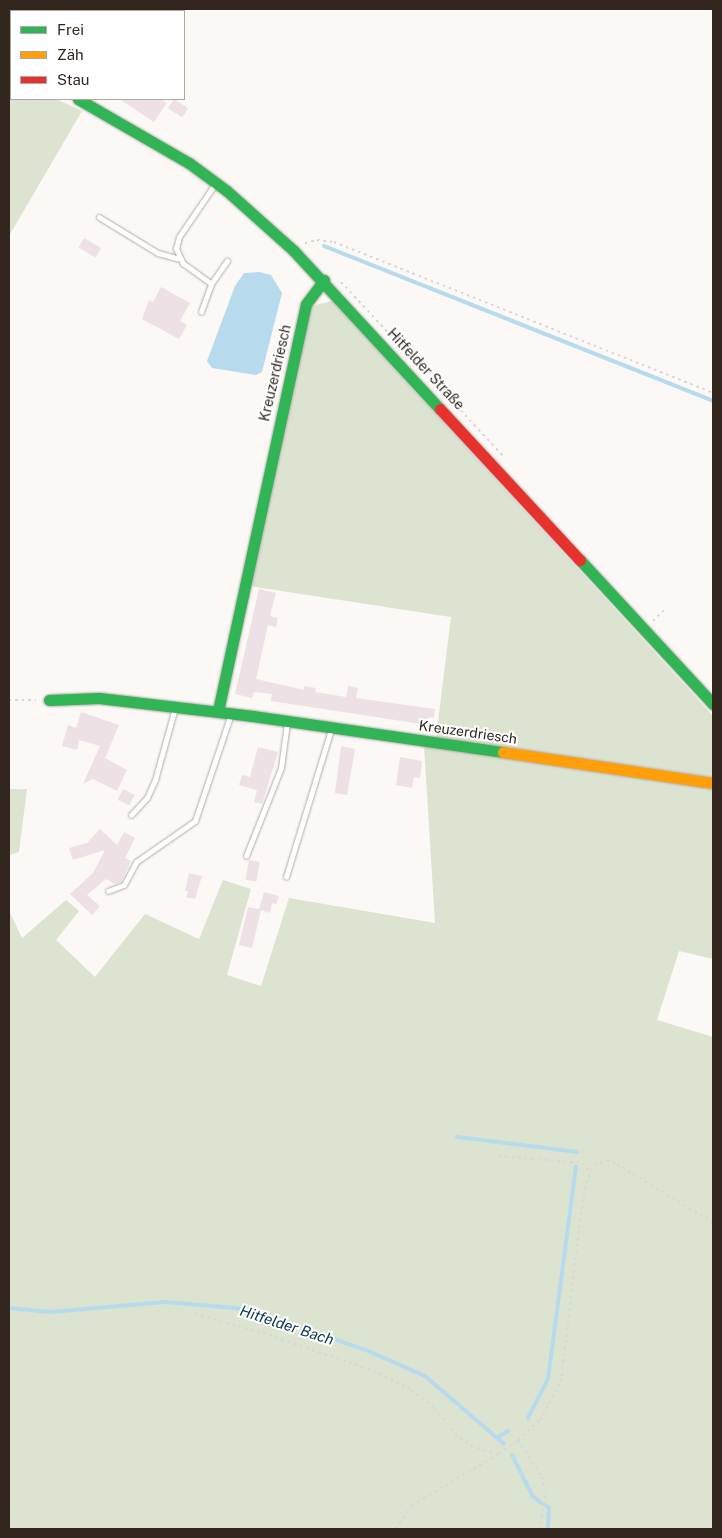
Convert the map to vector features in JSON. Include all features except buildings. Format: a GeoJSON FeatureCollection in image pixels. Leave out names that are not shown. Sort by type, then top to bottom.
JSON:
{"type":"FeatureCollection","features":[{"type":"Feature","properties":{"kind":"street","name":"Hitfelder Straße"},"geometry":{"type":"LineString","coordinates":[[80,100],[124,123],[216,182],[261,220],[324,280],[713,704]]}},
{"type":"Feature","properties":{"kind":"street","name":"Kreuzerdriesch"},"geometry":{"type":"LineString","coordinates":[[218,711],[306,304],[324,280]]}},
{"type":"Feature","properties":{"kind":"street","name":"Kreuzerdriesch"},"geometry":{"type":"LineString","coordinates":[[49,700],[100,698],[218,711],[331,729],[713,783]]}},
{"type":"Feature","properties":{"kind":"lane"},"geometry":{"type":"LineString","coordinates":[[177,258],[179,237],[216,182]]}},
{"type":"Feature","properties":{"kind":"lane"},"geometry":{"type":"LineString","coordinates":[[99,217],[158,253],[177,258],[194,274],[211,284]]}},
{"type":"Feature","properties":{"kind":"lane"},"geometry":{"type":"LineString","coordinates":[[201,312],[211,284],[227,261]]}},
{"type":"Feature","properties":{"kind":"lane"},"geometry":{"type":"LineString","coordinates":[[131,816],[147,798],[156,780],[175,707]]}},
{"type":"Feature","properties":{"kind":"lane"},"geometry":{"type":"LineString","coordinates":[[108,891],[124,886],[136,862],[195,821],[231,713]]}},
{"type":"Feature","properties":{"kind":"lane"},"geometry":{"type":"LineString","coordinates":[[246,856],[281,768],[287,721]]}},
{"type":"Feature","properties":{"kind":"lane"},"geometry":{"type":"LineString","coordinates":[[286,877],[331,729]]}},
{"type":"Feature","properties":{"kind":"path"},"geometry":{"type":"LineString","coordinates":[[301,244],[317,240],[334,242],[713,393]]}},
{"type":"Feature","properties":{"kind":"path"},"geometry":{"type":"LineString","coordinates":[[9,700],[49,700]]}},
{"type":"Feature","properties":{"kind":"path"},"geometry":{"type":"LineString","coordinates":[[499,1156],[583,1163],[590,1172]]}},
{"type":"Feature","properties":{"kind":"path"},"geometry":{"type":"LineString","coordinates":[[396,1529],[412,1505],[499,1454],[518,1440],[540,1420],[561,1382],[580,1221],[590,1172],[599,1161],[617,1164],[713,1223]]}},
{"type":"Feature","properties":{"kind":"path"},"geometry":{"type":"LineString","coordinates":[[195,1314],[263,1333],[379,1373],[411,1390],[435,1408],[455,1434],[471,1446],[499,1454]]}},
{"type":"Feature","properties":{"kind":"path"},"geometry":{"type":"LineString","coordinates":[[518,1440],[542,1477],[545,1496],[540,1529]]}},
{"type":"Feature","properties":{"kind":"green space"},"geometry":{"type":"Polygon","coordinates":[[[9,77],[10,100],[58,100],[82,111],[9,236],[9,77]]]}},
{"type":"Feature","properties":{"kind":"green space"},"geometry":{"type":"Polygon","coordinates":[[[332,301],[713,716],[713,777],[436,738],[451,617],[249,586],[311,306],[332,301]]]}},
{"type":"Feature","properties":{"kind":"green space"},"geometry":{"type":"Polygon","coordinates":[[[424,745],[713,786],[713,959],[679,951],[657,1020],[713,1037],[713,1529],[9,1529],[9,911],[22,938],[66,900],[79,911],[56,940],[95,977],[145,914],[199,939],[223,880],[251,889],[227,975],[261,986],[289,898],[435,923],[424,745]]]}},
{"type":"Feature","properties":{"kind":"green space"},"geometry":{"type":"Polygon","coordinates":[[[9,789],[27,789],[19,852],[9,855],[9,789]]]}},
{"type":"Feature","properties":{"kind":"water"},"geometry":{"type":"Polygon","coordinates":[[[259,272],[271,275],[282,293],[262,372],[256,375],[212,368],[207,361],[235,286],[244,273],[259,272]]]}},
{"type":"Feature","properties":{"kind":"waterway"},"geometry":{"type":"LineString","coordinates":[[324,246],[713,401]]}},
{"type":"Feature","properties":{"kind":"waterway"},"geometry":{"type":"LineString","coordinates":[[457,1137],[577,1152]]}},
{"type":"Feature","properties":{"kind":"waterway"},"geometry":{"type":"LineString","coordinates":[[528,1418],[548,1379],[576,1167]]}},
{"type":"Feature","properties":{"kind":"waterway","name":"Hitfelder Bach"},"geometry":{"type":"LineString","coordinates":[[9,1308],[50,1312],[166,1302],[246,1309],[366,1350],[425,1376],[504,1444]]}},
{"type":"Feature","properties":{"kind":"waterway"},"geometry":{"type":"LineString","coordinates":[[498,1437],[508,1431]]}},
{"type":"Feature","properties":{"kind":"waterway","name":"Hitfelder Bach"},"geometry":{"type":"LineString","coordinates":[[512,1455],[532,1495],[541,1503]]}},
{"type":"Feature","properties":{"kind":"waterway","name":"Hitfelder Bach"},"geometry":{"type":"LineString","coordinates":[[544,1504],[549,1508],[548,1529]]}},
{"type":"Feature","properties":{"kind":"traffic: fast"},"geometry":{"type":"LineString","coordinates":[[80,100],[189,163],[227,191],[294,251],[440,409]]}},
{"type":"Feature","properties":{"kind":"traffic: fast"},"geometry":{"type":"LineString","coordinates":[[218,711],[306,304],[324,280]]}},
{"type":"Feature","properties":{"kind":"traffic: fast"},"geometry":{"type":"LineString","coordinates":[[580,560],[713,704]]}},
{"type":"Feature","properties":{"kind":"traffic: fast"},"geometry":{"type":"LineString","coordinates":[[49,700],[99,698],[253,716],[503,752]]}},
{"type":"Feature","properties":{"kind":"traffic: slow"},"geometry":{"type":"LineString","coordinates":[[503,752],[713,783]]}},
{"type":"Feature","properties":{"kind":"traffic: jam"},"geometry":{"type":"LineString","coordinates":[[440,409],[580,560]]}}]}
